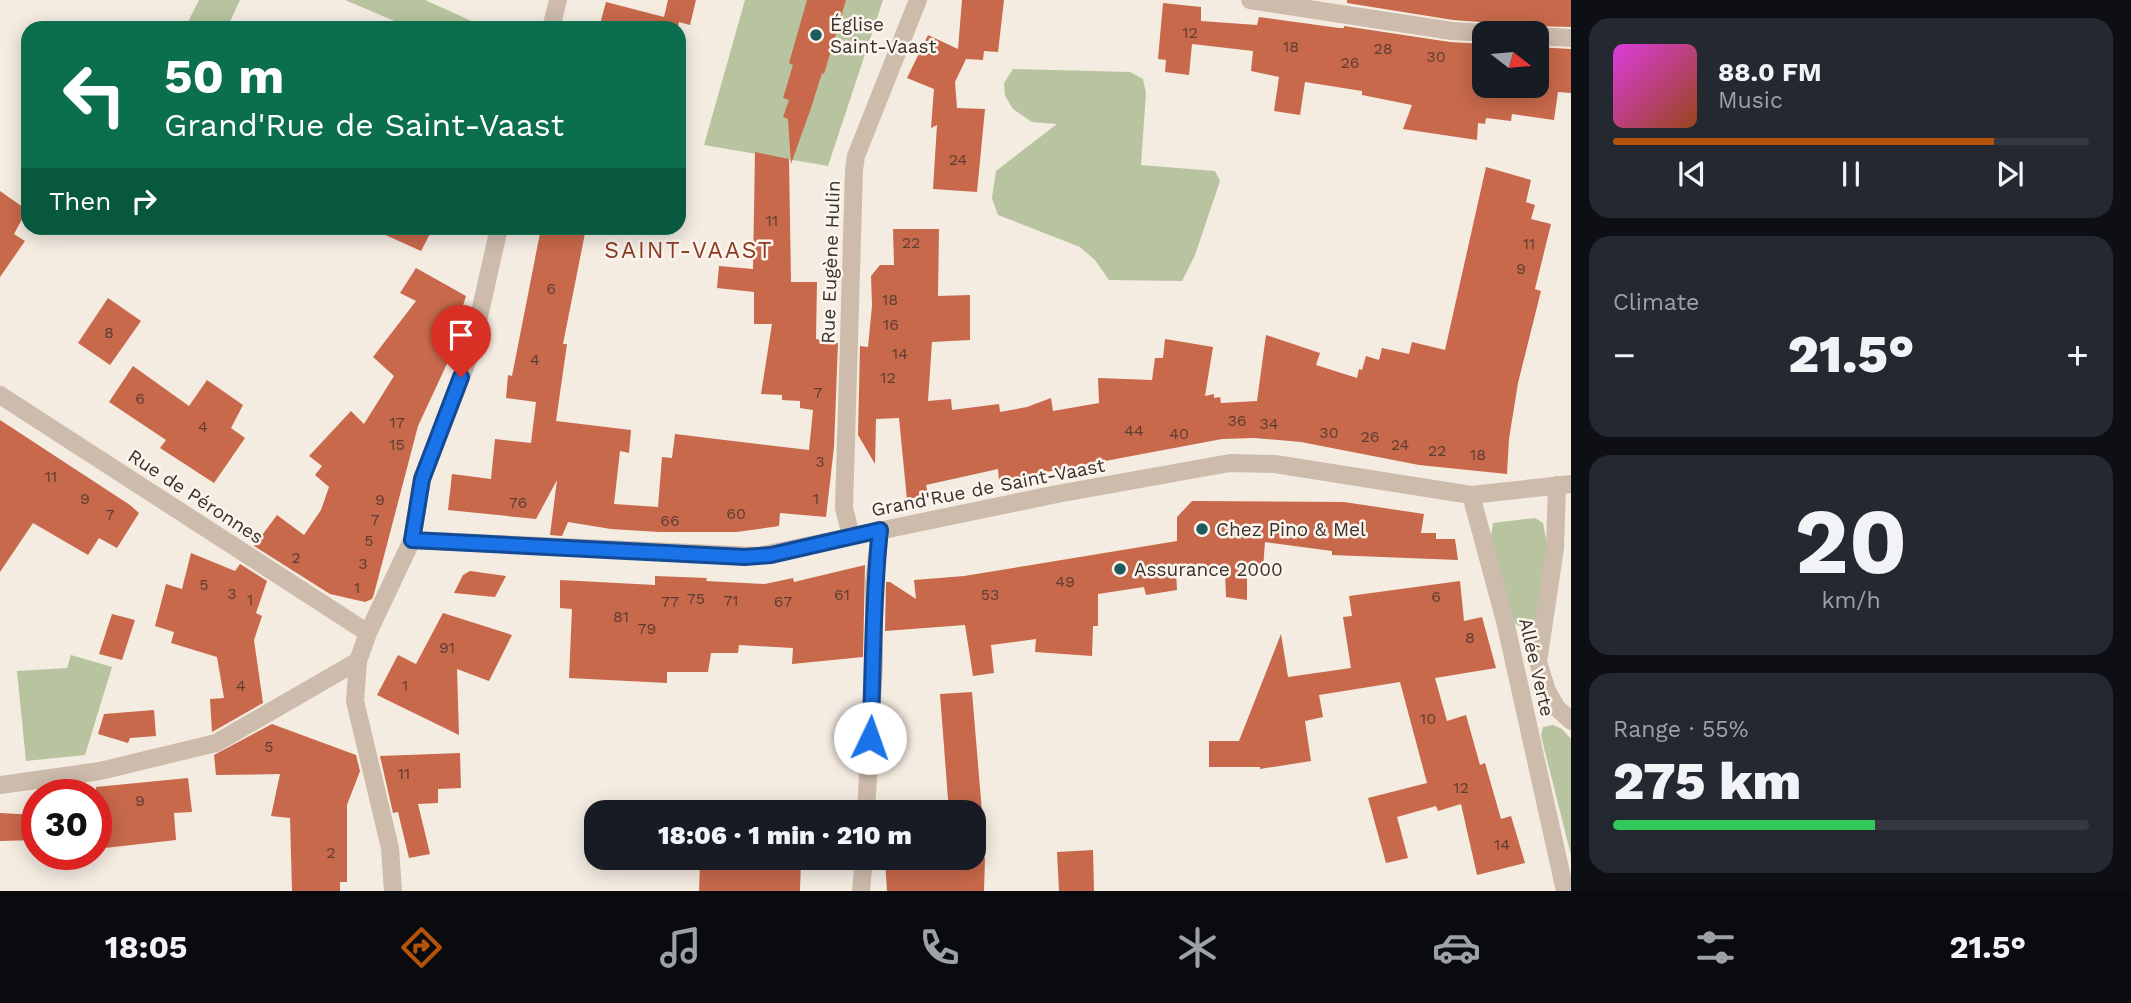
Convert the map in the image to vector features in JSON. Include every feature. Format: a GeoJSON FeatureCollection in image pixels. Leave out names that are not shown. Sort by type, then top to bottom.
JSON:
{"type":"FeatureCollection","features":[{"type":"Feature","properties":{"kind":"street"},"geometry":{"type":"LineString","coordinates":[[553,21],[558,0]]}},
{"type":"Feature","properties":{"kind":"street","name":"Rue Eugène Hulin"},"geometry":{"type":"LineString","coordinates":[[851,536],[844,508],[854,170],[856,156],[918,0]]}},
{"type":"Feature","properties":{"kind":"street"},"geometry":{"type":"LineString","coordinates":[[1250,0],[1472,32]]}},
{"type":"Feature","properties":{"kind":"street"},"geometry":{"type":"LineString","coordinates":[[1549,37],[1571,38]]}},
{"type":"Feature","properties":{"kind":"street"},"geometry":{"type":"LineString","coordinates":[[393,891],[390,848],[355,701],[358,661],[368,632],[412,540],[422,479],[471,352],[497,235]]}},
{"type":"Feature","properties":{"kind":"street","name":"Rue de Péronnes"},"geometry":{"type":"LineString","coordinates":[[0,395],[368,632]]}},
{"type":"Feature","properties":{"kind":"street","name":"Grand'Rue de Saint-Vaast"},"geometry":{"type":"LineString","coordinates":[[412,540],[745,557],[771,555],[1057,494],[1230,463],[1275,464],[1471,495],[1564,484]]}},
{"type":"Feature","properties":{"kind":"street","name":"Allée Verte"},"geometry":{"type":"LineString","coordinates":[[1564,484],[1538,662],[1547,691],[1557,708],[1571,721]]}},
{"type":"Feature","properties":{"kind":"street","name":"Allée Verte"},"geometry":{"type":"LineString","coordinates":[[1471,495],[1505,621],[1565,891]]}},
{"type":"Feature","properties":{"kind":"street"},"geometry":{"type":"LineString","coordinates":[[867,800],[874,664],[874,583],[880,530]]}},
{"type":"Feature","properties":{"kind":"street"},"geometry":{"type":"LineString","coordinates":[[0,785],[100,771],[216,743],[358,661]]}},
{"type":"Feature","properties":{"kind":"street"},"geometry":{"type":"LineString","coordinates":[[861,891],[863,870]]}},
{"type":"Feature","properties":{"kind":"green space"},"geometry":{"type":"Polygon","coordinates":[[[199,0],[240,0],[230,21],[188,21],[199,0]]]}},
{"type":"Feature","properties":{"kind":"green space"},"geometry":{"type":"Polygon","coordinates":[[[345,0],[425,0],[472,21],[394,21],[345,0]]]}},
{"type":"Feature","properties":{"kind":"green space"},"geometry":{"type":"Polygon","coordinates":[[[745,0],[883,0],[828,166],[704,145],[745,0]]]}},
{"type":"Feature","properties":{"kind":"green space"},"geometry":{"type":"Polygon","coordinates":[[[1013,69],[1130,72],[1143,79],[1146,93],[1141,165],[1215,171],[1220,181],[1195,255],[1182,281],[1109,280],[1095,260],[1080,247],[998,215],[992,198],[996,171],[1057,124],[1032,122],[1013,109],[1005,96],[1004,83],[1013,69]]]}},
{"type":"Feature","properties":{"kind":"green space"},"geometry":{"type":"Polygon","coordinates":[[[1535,518],[1543,523],[1548,549],[1536,622],[1526,628],[1512,620],[1491,537],[1493,523],[1535,518]]]}},
{"type":"Feature","properties":{"kind":"green space"},"geometry":{"type":"Polygon","coordinates":[[[71,655],[112,667],[85,755],[26,761],[17,671],[67,668],[71,655]]]}},
{"type":"Feature","properties":{"kind":"green space"},"geometry":{"type":"Polygon","coordinates":[[[1553,725],[1562,729],[1571,739],[1571,855],[1541,736],[1543,727],[1553,725]]]}},
{"type":"Feature","properties":{"kind":"building"},"geometry":{"type":"Polygon","coordinates":[[[668,0],[696,0],[690,25],[686,21],[601,21],[606,2],[664,17],[668,0]]]}},
{"type":"Feature","properties":{"kind":"building","name":"Église Saint-Vaast"},"geometry":{"type":"Polygon","coordinates":[[[807,0],[846,0],[824,74],[822,73],[791,164],[788,119],[783,117],[789,100],[783,98],[793,65],[789,63],[807,0]]]}},
{"type":"Feature","properties":{"kind":"building"},"geometry":{"type":"Polygon","coordinates":[[[962,0],[1004,0],[998,52],[984,51],[983,60],[966,59],[955,82],[957,108],[985,109],[977,192],[933,189],[937,125],[931,128],[934,89],[907,78],[928,35],[958,49],[962,0]]]}},
{"type":"Feature","properties":{"kind":"building"},"geometry":{"type":"Polygon","coordinates":[[[1347,0],[1571,0],[1571,27],[1549,26],[1549,21],[1453,20],[1347,3],[1347,0]]]}},
{"type":"Feature","properties":{"kind":"building"},"geometry":{"type":"Polygon","coordinates":[[[1163,3],[1201,7],[1201,21],[1257,25],[1259,17],[1472,43],[1472,98],[1549,98],[1549,48],[1571,49],[1571,93],[1558,92],[1554,120],[1512,114],[1511,121],[1486,118],[1485,124],[1478,123],[1477,140],[1403,129],[1412,105],[1362,95],[1362,91],[1305,82],[1300,115],[1274,111],[1279,77],[1251,71],[1253,51],[1192,44],[1189,75],[1165,72],[1166,60],[1158,59],[1163,3]]]}},
{"type":"Feature","properties":{"kind":"building"},"geometry":{"type":"Polygon","coordinates":[[[755,152],[789,159],[791,282],[817,282],[816,339],[838,343],[834,447],[826,517],[780,513],[779,526],[737,532],[659,532],[611,529],[568,522],[562,536],[550,535],[557,480],[536,519],[448,510],[452,474],[491,479],[495,439],[531,443],[536,402],[506,398],[508,375],[512,376],[540,235],[585,235],[563,344],[567,344],[556,421],[631,430],[629,453],[620,451],[614,504],[658,507],[662,457],[672,458],[675,434],[809,450],[813,410],[800,408],[800,401],[782,400],[782,395],[761,394],[772,324],[754,324],[754,292],[717,288],[719,266],[753,269],[755,152]]]}},
{"type":"Feature","properties":{"kind":"building"},"geometry":{"type":"Polygon","coordinates":[[[1486,167],[1531,180],[1526,202],[1535,205],[1531,219],[1551,224],[1535,289],[1541,291],[1518,383],[1509,439],[1507,474],[1419,465],[1301,442],[1254,438],[1222,439],[999,481],[998,469],[926,485],[928,494],[907,500],[899,418],[876,419],[875,464],[858,435],[860,346],[868,347],[872,306],[871,276],[880,265],[894,265],[893,229],[939,229],[938,296],[970,295],[970,340],[932,342],[928,401],[951,399],[952,410],[999,404],[1000,412],[1027,407],[1051,398],[1053,411],[1099,403],[1098,378],[1152,380],[1155,358],[1163,358],[1165,339],[1213,347],[1205,396],[1214,394],[1214,398],[1220,397],[1221,403],[1257,401],[1266,335],[1320,353],[1316,365],[1357,378],[1366,356],[1379,360],[1382,348],[1409,354],[1412,342],[1445,350],[1486,167]]]}},
{"type":"Feature","properties":{"kind":"building"},"geometry":{"type":"Polygon","coordinates":[[[0,191],[21,206],[21,221],[14,234],[25,241],[0,277],[0,191]]]}},
{"type":"Feature","properties":{"kind":"building"},"geometry":{"type":"Polygon","coordinates":[[[386,235],[429,235],[421,251],[386,235]]]}},
{"type":"Feature","properties":{"kind":"building"},"geometry":{"type":"Polygon","coordinates":[[[416,268],[466,296],[461,312],[465,315],[452,353],[418,426],[374,594],[372,599],[365,602],[330,594],[254,546],[277,515],[304,535],[321,510],[329,487],[315,475],[322,466],[309,456],[351,411],[364,424],[394,376],[373,357],[416,301],[400,293],[416,268]]]}},
{"type":"Feature","properties":{"kind":"building"},"geometry":{"type":"Polygon","coordinates":[[[108,298],[141,321],[110,365],[78,343],[108,298]]]}},
{"type":"Feature","properties":{"kind":"building"},"geometry":{"type":"Polygon","coordinates":[[[133,366],[189,406],[207,380],[243,405],[231,428],[245,438],[214,483],[160,448],[166,440],[109,402],[133,366]]]}},
{"type":"Feature","properties":{"kind":"building"},"geometry":{"type":"Polygon","coordinates":[[[0,420],[139,513],[117,548],[99,538],[88,555],[33,523],[0,572],[0,420]]]}},
{"type":"Feature","properties":{"kind":"building"},"geometry":{"type":"Polygon","coordinates":[[[1192,501],[1344,502],[1424,514],[1421,533],[1436,533],[1436,539],[1455,539],[1458,560],[1332,555],[1332,551],[1265,542],[1263,568],[1247,568],[1247,600],[1226,597],[1225,571],[1176,570],[1177,590],[1146,595],[1144,587],[1098,594],[1098,626],[1093,626],[1092,656],[1035,652],[1036,639],[991,645],[994,673],[973,676],[965,625],[885,631],[886,582],[916,599],[914,580],[964,576],[1177,541],[1177,517],[1192,501]]]}},
{"type":"Feature","properties":{"kind":"building"},"geometry":{"type":"Polygon","coordinates":[[[191,553],[235,571],[240,564],[267,581],[256,613],[262,616],[254,640],[263,703],[212,732],[210,699],[224,698],[217,657],[171,643],[174,632],[155,626],[166,584],[182,589],[191,553]]]}},
{"type":"Feature","properties":{"kind":"building"},"geometry":{"type":"Polygon","coordinates":[[[865,565],[863,657],[792,664],[793,648],[739,645],[738,653],[711,653],[708,672],[667,672],[667,683],[569,678],[572,609],[560,608],[560,580],[655,585],[655,576],[765,584],[793,578],[794,582],[865,565]]]}},
{"type":"Feature","properties":{"kind":"building"},"geometry":{"type":"Polygon","coordinates":[[[470,571],[506,576],[495,597],[454,593],[463,575],[470,571]]]}},
{"type":"Feature","properties":{"kind":"building"},"geometry":{"type":"Polygon","coordinates":[[[1460,581],[1464,621],[1482,617],[1496,668],[1435,678],[1447,721],[1466,715],[1480,765],[1485,763],[1501,819],[1511,816],[1525,863],[1477,875],[1461,804],[1438,811],[1436,806],[1397,817],[1408,858],[1386,863],[1368,798],[1427,783],[1400,682],[1319,695],[1323,717],[1305,721],[1311,761],[1260,769],[1209,767],[1209,741],[1239,741],[1281,634],[1288,677],[1351,668],[1343,617],[1352,616],[1349,596],[1460,581]]]}},
{"type":"Feature","properties":{"kind":"building"},"geometry":{"type":"Polygon","coordinates":[[[443,613],[512,635],[489,681],[457,669],[459,735],[377,695],[398,655],[416,664],[443,613]]]}},
{"type":"Feature","properties":{"kind":"building"},"geometry":{"type":"Polygon","coordinates":[[[112,614],[135,620],[122,660],[99,654],[112,614]]]}},
{"type":"Feature","properties":{"kind":"building"},"geometry":{"type":"Polygon","coordinates":[[[972,692],[981,800],[948,800],[940,694],[972,692]]]}},
{"type":"Feature","properties":{"kind":"building"},"geometry":{"type":"Polygon","coordinates":[[[154,710],[156,736],[130,738],[128,743],[98,734],[104,714],[154,710]]]}},
{"type":"Feature","properties":{"kind":"building"},"geometry":{"type":"Polygon","coordinates":[[[272,724],[356,755],[360,771],[347,805],[347,882],[340,882],[340,891],[292,891],[290,818],[271,816],[280,774],[216,775],[214,755],[272,724]]]}},
{"type":"Feature","properties":{"kind":"building"},"geometry":{"type":"Polygon","coordinates":[[[460,753],[461,788],[438,789],[438,803],[418,804],[430,854],[409,858],[398,812],[393,813],[380,756],[460,753]]]}},
{"type":"Feature","properties":{"kind":"building"},"geometry":{"type":"Polygon","coordinates":[[[188,778],[192,812],[174,813],[176,840],[112,847],[112,785],[188,778]]]}},
{"type":"Feature","properties":{"kind":"building"},"geometry":{"type":"Polygon","coordinates":[[[0,813],[21,814],[21,840],[0,841],[0,813]]]}},
{"type":"Feature","properties":{"kind":"building"},"geometry":{"type":"Polygon","coordinates":[[[1093,850],[1094,891],[1059,891],[1057,852],[1093,850]]]}},
{"type":"Feature","properties":{"kind":"building"},"geometry":{"type":"Polygon","coordinates":[[[700,870],[801,870],[800,891],[699,891],[700,870]]]}},
{"type":"Feature","properties":{"kind":"building"},"geometry":{"type":"Polygon","coordinates":[[[886,870],[985,870],[984,891],[887,891],[886,870]]]}},
{"type":"Feature","properties":{"kind":"place","name":"Église Saint-Vaast"},"geometry":{"type":"Point","coordinates":[816,35]}},
{"type":"Feature","properties":{"kind":"place","name":"Chez Pino & Mel"},"geometry":{"type":"Point","coordinates":[1202,529]}},
{"type":"Feature","properties":{"kind":"place","name":"Assurance 2000"},"geometry":{"type":"Point","coordinates":[1120,569]}},
{"type":"Feature","properties":{"kind":"district","name":"SAINT-VAAST"},"geometry":{"type":"Point","coordinates":[689,250]}},
{"type":"Feature","properties":{"kind":"route"},"geometry":{"type":"LineString","coordinates":[[461,377],[422,479],[412,540],[745,557],[771,555],[880,530],[874,583],[870,738]]}}]}
